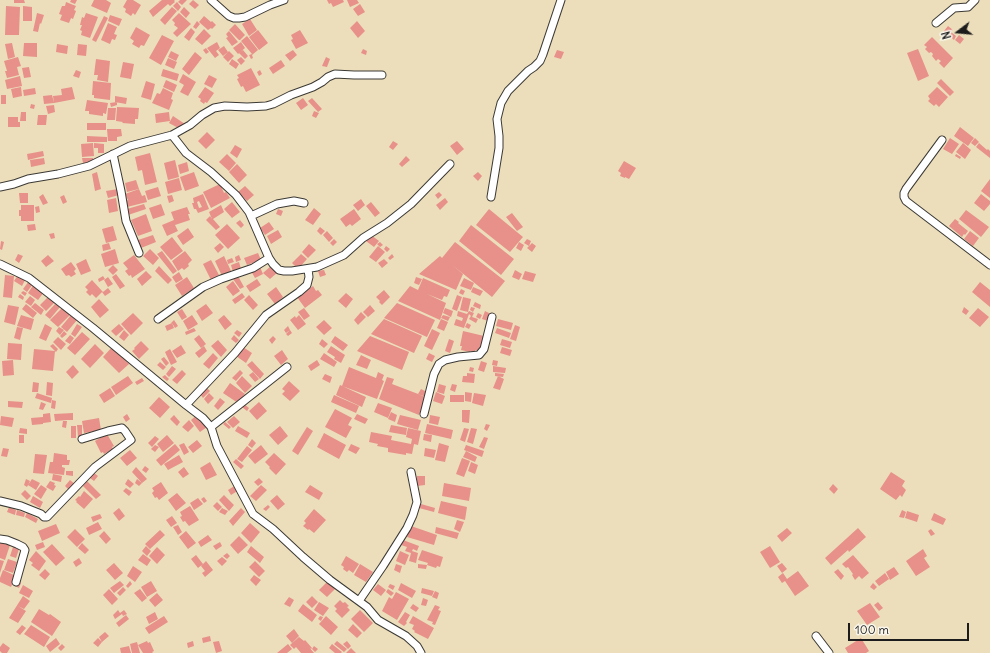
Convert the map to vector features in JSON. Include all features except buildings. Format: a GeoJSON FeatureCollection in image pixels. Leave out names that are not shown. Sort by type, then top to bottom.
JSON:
{"type":"FeatureCollection","features":[{"type":"Feature","properties":{"kind":"street"},"geometry":{"type":"LineString","coordinates":[[211,0],[229,16],[234,18],[245,17],[284,0]]}},
{"type":"Feature","properties":{"kind":"street"},"geometry":{"type":"LineString","coordinates":[[491,197],[499,136],[497,119],[501,103],[508,91],[540,61],[561,0]]}},
{"type":"Feature","properties":{"kind":"street"},"geometry":{"type":"LineString","coordinates":[[936,23],[954,8],[968,7],[975,0]]}},
{"type":"Feature","properties":{"kind":"street"},"geometry":{"type":"LineString","coordinates":[[0,187],[28,179],[58,174],[89,166],[130,146],[172,135],[190,125],[202,115],[214,108],[225,106],[266,106],[313,87],[335,74],[382,75]]}},
{"type":"Feature","properties":{"kind":"street"},"geometry":{"type":"LineString","coordinates":[[172,135],[186,153],[211,172],[236,195],[249,212],[269,258],[279,270],[284,272],[317,267],[344,254],[363,238],[387,223],[411,204],[450,164]]}},
{"type":"Feature","properties":{"kind":"street"},"geometry":{"type":"LineString","coordinates":[[942,140],[904,193],[904,197],[906,201],[990,265]]}},
{"type":"Feature","properties":{"kind":"street"},"geometry":{"type":"LineString","coordinates":[[113,154],[126,221],[139,253]]}},
{"type":"Feature","properties":{"kind":"street"},"geometry":{"type":"LineString","coordinates":[[250,216],[277,204],[294,201],[304,203]]}},
{"type":"Feature","properties":{"kind":"street"},"geometry":{"type":"LineString","coordinates":[[158,319],[203,287],[252,268],[269,258]]}},
{"type":"Feature","properties":{"kind":"street"},"geometry":{"type":"LineString","coordinates":[[0,264],[29,278],[93,328],[186,405],[198,413],[211,427],[217,446],[253,514],[273,529],[319,571],[367,607],[378,620],[406,636],[417,646],[421,653]]}},
{"type":"Feature","properties":{"kind":"street"},"geometry":{"type":"LineString","coordinates":[[186,405],[235,353],[266,315],[299,292],[306,285],[309,277],[308,269]]}},
{"type":"Feature","properties":{"kind":"street"},"geometry":{"type":"LineString","coordinates":[[424,414],[434,374],[439,364],[445,360],[479,355],[484,349],[492,317]]}},
{"type":"Feature","properties":{"kind":"street"},"geometry":{"type":"LineString","coordinates":[[211,427],[287,367]]}},
{"type":"Feature","properties":{"kind":"street"},"geometry":{"type":"LineString","coordinates":[[0,501],[21,506],[47,517],[95,467],[131,440],[122,428],[82,439]]}},
{"type":"Feature","properties":{"kind":"street"},"geometry":{"type":"LineString","coordinates":[[359,601],[407,528],[413,515],[417,502],[411,472]]}},
{"type":"Feature","properties":{"kind":"street"},"geometry":{"type":"LineString","coordinates":[[0,539],[17,544],[25,550],[16,582]]}},
{"type":"Feature","properties":{"kind":"street"},"geometry":{"type":"LineString","coordinates":[[816,636],[829,653]]}}]}
